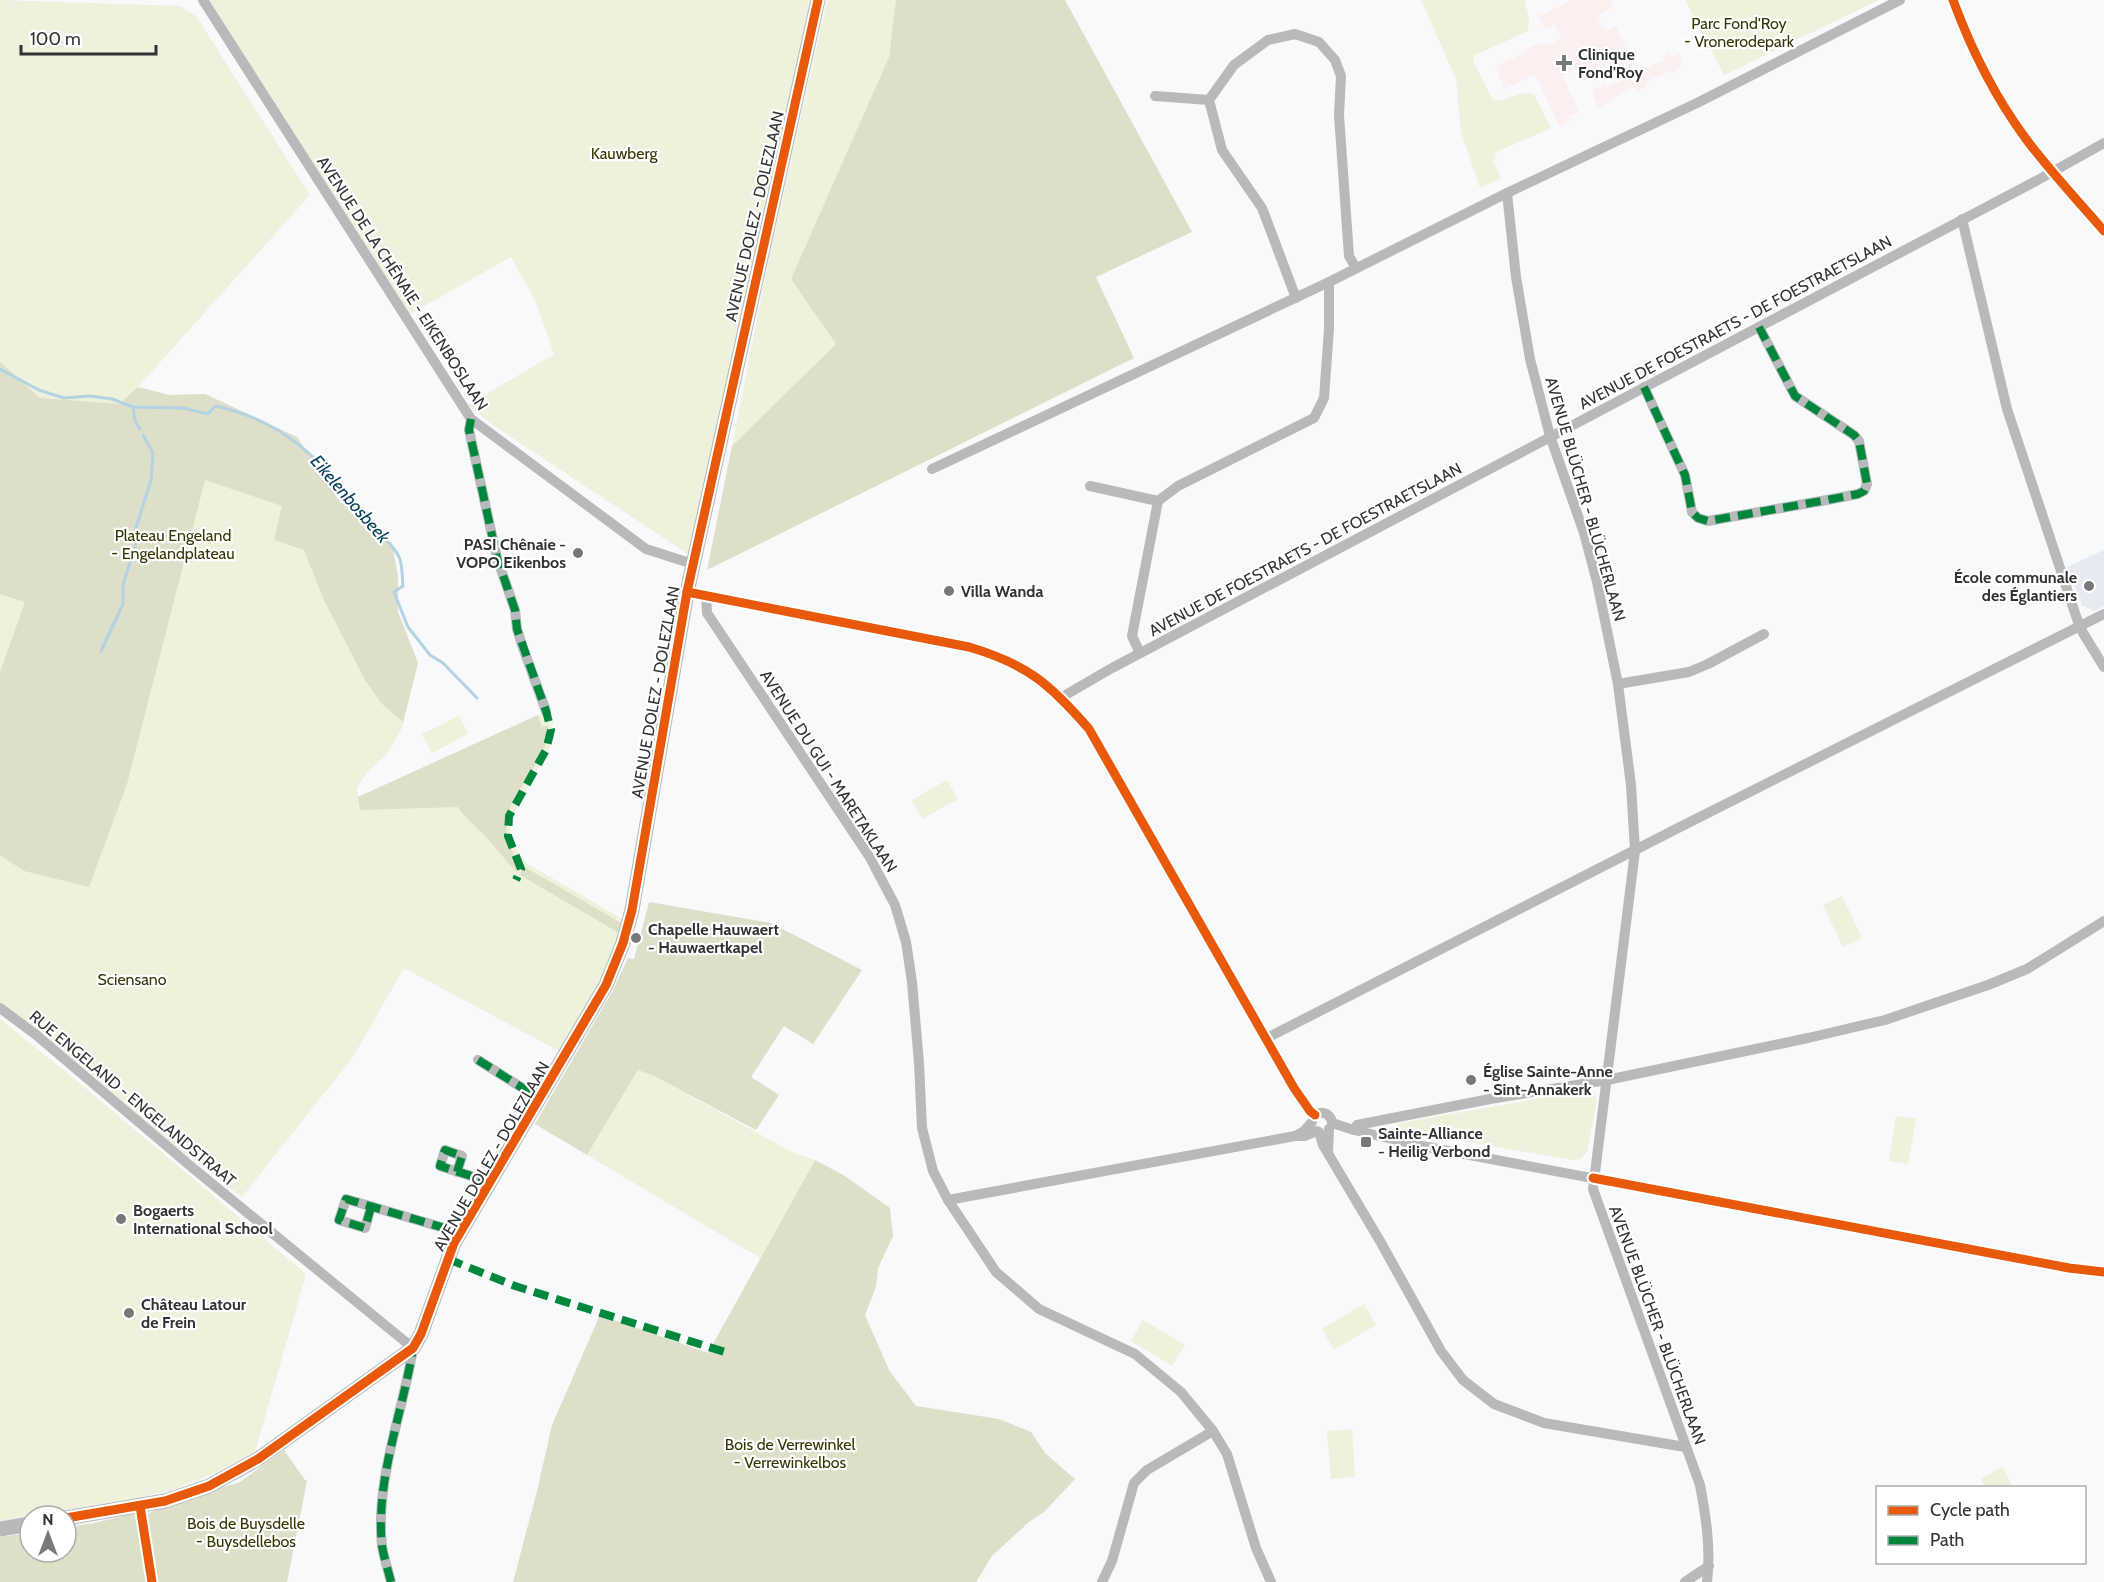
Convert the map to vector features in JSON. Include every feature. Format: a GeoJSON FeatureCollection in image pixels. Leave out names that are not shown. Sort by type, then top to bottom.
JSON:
{"type":"FeatureCollection","features":[{"type":"Feature","properties":{"kind":"street","name":"AVENUE DE LA CHÊNAIE - EIKENBOSLAAN"},"geometry":{"type":"LineString","coordinates":[[202,0],[471,419],[646,549],[693,564]]}},
{"type":"Feature","properties":{"kind":"street","name":"AVENUE DOLEZ - DOLEZLAAN"},"geometry":{"type":"LineString","coordinates":[[392,1582],[382,1545],[382,1503],[390,1453],[413,1348],[421,1334],[448,1259],[460,1233],[606,985],[623,943],[639,875],[687,592],[818,0]]}},
{"type":"Feature","properties":{"kind":"street"},"geometry":{"type":"LineString","coordinates":[[932,469],[1329,282],[1697,103],[1900,0]]}},
{"type":"Feature","properties":{"kind":"street"},"geometry":{"type":"LineString","coordinates":[[1953,0],[1964,32],[1984,72],[2025,138],[2104,231]]}},
{"type":"Feature","properties":{"kind":"street"},"geometry":{"type":"LineString","coordinates":[[1209,100],[1234,65],[1268,40],[1296,34],[1319,42],[1335,60],[1341,76],[1339,115],[1349,256],[1356,268]]}},
{"type":"Feature","properties":{"kind":"street"},"geometry":{"type":"LineString","coordinates":[[1155,96],[1209,100]]}},
{"type":"Feature","properties":{"kind":"street"},"geometry":{"type":"LineString","coordinates":[[1209,100],[1222,150],[1262,208],[1296,297]]}},
{"type":"Feature","properties":{"kind":"street","name":"AVENUE DE FOESTRAETS - DE FOESTRAETSLAAN"},"geometry":{"type":"LineString","coordinates":[[1062,697],[1140,653],[2104,143]]}},
{"type":"Feature","properties":{"kind":"street","name":"AVENUE BLÜCHER - BLÜCHERLAAN"},"geometry":{"type":"LineString","coordinates":[[1507,194],[1522,321],[1551,436],[1598,582],[1618,684],[1631,785],[1635,851],[1593,1190],[1700,1485],[1708,1534],[1707,1582]]}},
{"type":"Feature","properties":{"kind":"street"},"geometry":{"type":"LineString","coordinates":[[1962,219],[2007,409],[2080,626],[2104,667]]}},
{"type":"Feature","properties":{"kind":"street"},"geometry":{"type":"LineString","coordinates":[[1140,653],[1132,636],[1158,501],[1178,486],[1314,418],[1324,398],[1329,328],[1329,282]]}},
{"type":"Feature","properties":{"kind":"street"},"geometry":{"type":"LineString","coordinates":[[1644,387],[1678,458],[1685,475],[1692,512],[1698,518],[1708,521],[1827,500],[1864,491],[1867,484],[1859,441],[1854,435],[1795,396],[1759,327]]}},
{"type":"Feature","properties":{"kind":"street"},"geometry":{"type":"LineString","coordinates":[[471,419],[469,430],[497,558],[515,610],[522,645],[546,711]]}},
{"type":"Feature","properties":{"kind":"street"},"geometry":{"type":"LineString","coordinates":[[1090,486],[1158,501]]}},
{"type":"Feature","properties":{"kind":"street"},"geometry":{"type":"LineString","coordinates":[[687,592],[969,647],[996,655],[1022,668],[1062,697],[1089,729],[1294,1088],[1321,1125],[1328,1152],[1441,1351],[1463,1380],[1494,1404],[1545,1423],[1685,1447]]}},
{"type":"Feature","properties":{"kind":"street","name":"AVENUE DU GUI - MARETAKLAAN"},"geometry":{"type":"LineString","coordinates":[[706,595],[708,613],[869,856],[895,905],[906,942],[912,982],[922,1128],[933,1171],[948,1200],[996,1272],[1039,1309],[1135,1354],[1181,1392],[1213,1431],[1227,1454],[1256,1548],[1271,1582]]}},
{"type":"Feature","properties":{"kind":"street"},"geometry":{"type":"LineString","coordinates":[[1266,1039],[2104,614]]}},
{"type":"Feature","properties":{"kind":"street"},"geometry":{"type":"LineString","coordinates":[[1618,684],[1689,672],[1764,633]]}},
{"type":"Feature","properties":{"kind":"street"},"geometry":{"type":"LineString","coordinates":[[1354,1131],[1357,1125],[1490,1099],[1607,1080],[1885,1020],[1988,985],[2027,969],[2104,921]]}},
{"type":"Feature","properties":{"kind":"street","name":"RUE ENGELAND - ENGELANDSTRAAT"},"geometry":{"type":"LineString","coordinates":[[0,1008],[35,1034],[194,1169],[413,1348]]}},
{"type":"Feature","properties":{"kind":"street"},"geometry":{"type":"LineString","coordinates":[[478,1060],[540,1099]]}},
{"type":"Feature","properties":{"kind":"street"},"geometry":{"type":"LineString","coordinates":[[948,1200],[1305,1136],[1321,1125],[2069,1268],[2104,1272]]}},
{"type":"Feature","properties":{"kind":"street","name":"AVENUE DOLEZ - DOLEZLAAN"},"geometry":{"type":"LineString","coordinates":[[457,1172],[490,1182]]}},
{"type":"Feature","properties":{"kind":"street"},"geometry":{"type":"LineString","coordinates":[[371,1207],[460,1233]]}},
{"type":"Feature","properties":{"kind":"street"},"geometry":{"type":"LineString","coordinates":[[78,1516],[140,1506],[185,1495],[234,1474],[413,1348]]}},
{"type":"Feature","properties":{"kind":"street"},"geometry":{"type":"LineString","coordinates":[[1102,1582],[1112,1561],[1134,1483],[1147,1470],[1213,1431]]}},
{"type":"Feature","properties":{"kind":"street"},"geometry":{"type":"LineString","coordinates":[[140,1506],[152,1582]]}},
{"type":"Feature","properties":{"kind":"street"},"geometry":{"type":"LineString","coordinates":[[0,1529],[18,1526]]}},
{"type":"Feature","properties":{"kind":"street"},"geometry":{"type":"LineString","coordinates":[[1685,1582],[1709,1566]]}},
{"type":"Feature","properties":{"kind":"shaded area","name":"Clinique Fond'Roy"},"geometry":{"type":"Polygon","coordinates":[[[1572,0],[1611,0],[1614,6],[1597,15],[1605,31],[1616,26],[1636,69],[1643,65],[1646,69],[1664,60],[1663,57],[1669,53],[1672,57],[1679,53],[1683,64],[1670,74],[1669,71],[1646,82],[1647,86],[1637,91],[1635,87],[1612,98],[1613,101],[1599,108],[1592,95],[1595,93],[1593,90],[1605,84],[1607,87],[1626,78],[1625,76],[1631,72],[1627,63],[1588,81],[1580,67],[1562,75],[1579,112],[1568,115],[1571,121],[1560,127],[1535,75],[1504,89],[1495,67],[1525,53],[1524,50],[1537,44],[1538,46],[1546,43],[1548,46],[1561,39],[1555,24],[1545,29],[1539,16],[1572,0]]]}},
{"type":"Feature","properties":{"kind":"shaded area","name":"École communale des Églantiers"},"geometry":{"type":"Polygon","coordinates":[[[2104,550],[2104,606],[2094,611],[2082,605],[2067,567],[2104,550]]]}},
{"type":"Feature","properties":{"kind":"green space"},"geometry":{"type":"Polygon","coordinates":[[[0,0],[180,6],[196,16],[310,195],[138,387],[169,395],[205,394],[297,437],[340,502],[367,520],[392,544],[398,577],[398,612],[418,663],[402,728],[387,754],[366,774],[357,788],[358,797],[549,710],[553,722],[550,747],[513,814],[510,829],[513,844],[526,863],[622,919],[606,971],[559,1051],[404,968],[353,1057],[242,1197],[170,1143],[0,1004],[0,0]]]}},
{"type":"Feature","properties":{"kind":"green space","name":"Kauwberg"},"geometry":{"type":"Polygon","coordinates":[[[208,0],[814,0],[692,557],[493,425],[468,405],[554,354],[536,302],[511,257],[410,314],[208,0]]]}},
{"type":"Feature","properties":{"kind":"green space"},"geometry":{"type":"Polygon","coordinates":[[[827,0],[896,0],[889,57],[791,279],[837,344],[732,446],[770,253],[827,0]]]}},
{"type":"Feature","properties":{"kind":"green space"},"geometry":{"type":"Polygon","coordinates":[[[896,0],[1065,0],[1192,232],[1096,277],[1134,358],[707,570],[732,446],[836,344],[791,279],[889,57],[896,0]]]}},
{"type":"Feature","properties":{"kind":"green space"},"geometry":{"type":"Polygon","coordinates":[[[1421,0],[1525,0],[1529,21],[1528,31],[1473,56],[1474,63],[1493,100],[1534,94],[1551,128],[1494,153],[1497,158],[1493,160],[1501,178],[1480,188],[1461,132],[1456,79],[1421,0]]]}},
{"type":"Feature","properties":{"kind":"green space","name":"Parc Fond'Roy - Vronerodepark"},"geometry":{"type":"Polygon","coordinates":[[[1685,0],[1879,0],[1724,75],[1685,0]]]}},
{"type":"Feature","properties":{"kind":"green space","name":"Plateau Engeland - Engelandplateau"},"geometry":{"type":"Polygon","coordinates":[[[0,362],[40,398],[119,404],[138,387],[169,395],[205,394],[297,437],[340,502],[367,520],[392,544],[398,577],[398,612],[418,663],[403,722],[382,704],[365,680],[323,598],[304,550],[274,540],[282,506],[205,480],[127,784],[89,887],[24,871],[0,855],[0,672],[25,602],[0,594],[0,362]]]}},
{"type":"Feature","properties":{"kind":"green space"},"geometry":{"type":"Polygon","coordinates":[[[538,715],[542,727],[548,725],[547,738],[538,761],[517,794],[507,818],[507,834],[518,867],[517,872],[458,807],[360,810],[358,797],[538,715]]]}},
{"type":"Feature","properties":{"kind":"green space"},"geometry":{"type":"Polygon","coordinates":[[[459,716],[468,734],[432,753],[422,734],[459,716]]]}},
{"type":"Feature","properties":{"kind":"green space"},"geometry":{"type":"Polygon","coordinates":[[[947,780],[958,799],[922,819],[912,800],[947,780]]]}},
{"type":"Feature","properties":{"kind":"green space"},"geometry":{"type":"Polygon","coordinates":[[[523,866],[621,923],[619,933],[520,875],[523,866]]]}},
{"type":"Feature","properties":{"kind":"green space"},"geometry":{"type":"Polygon","coordinates":[[[1842,896],[1862,938],[1843,947],[1823,905],[1842,896]]]}},
{"type":"Feature","properties":{"kind":"green space"},"geometry":{"type":"Polygon","coordinates":[[[649,902],[771,923],[862,970],[813,1044],[784,1026],[751,1077],[779,1095],[756,1130],[654,1076],[638,1070],[587,1155],[535,1124],[613,990],[628,958],[634,959],[649,902]]]}},
{"type":"Feature","properties":{"kind":"green space","name":"Bogaerts International School"},"geometry":{"type":"Polygon","coordinates":[[[0,1019],[306,1274],[255,1452],[219,1471],[175,1489],[78,1508],[78,1504],[18,1504],[18,1518],[0,1521],[0,1019]]]}},
{"type":"Feature","properties":{"kind":"green space"},"geometry":{"type":"Polygon","coordinates":[[[638,1070],[654,1076],[794,1153],[815,1160],[760,1258],[587,1155],[638,1070]]]}},
{"type":"Feature","properties":{"kind":"green space"},"geometry":{"type":"Polygon","coordinates":[[[1581,1091],[1595,1094],[1597,1099],[1587,1152],[1580,1159],[1572,1160],[1400,1130],[1397,1126],[1400,1123],[1581,1091]]]}},
{"type":"Feature","properties":{"kind":"green space"},"geometry":{"type":"Polygon","coordinates":[[[1896,1116],[1916,1119],[1908,1164],[1889,1161],[1896,1116]]]}},
{"type":"Feature","properties":{"kind":"green space","name":"Bois de Verrewinkel - Verrewinkelbos"},"geometry":{"type":"Polygon","coordinates":[[[815,1160],[845,1176],[890,1208],[893,1236],[878,1268],[876,1287],[865,1315],[889,1370],[916,1406],[999,1419],[1031,1432],[1045,1453],[1075,1479],[1044,1512],[1029,1522],[992,1556],[976,1582],[513,1582],[552,1425],[600,1315],[708,1353],[815,1160]]]}},
{"type":"Feature","properties":{"kind":"green space"},"geometry":{"type":"Polygon","coordinates":[[[1364,1304],[1376,1325],[1334,1350],[1322,1329],[1364,1304]]]}},
{"type":"Feature","properties":{"kind":"green space"},"geometry":{"type":"Polygon","coordinates":[[[1143,1320],[1185,1345],[1172,1366],[1131,1341],[1143,1320]]]}},
{"type":"Feature","properties":{"kind":"green space"},"geometry":{"type":"Polygon","coordinates":[[[1352,1429],[1355,1477],[1331,1479],[1327,1431],[1352,1429]]]}},
{"type":"Feature","properties":{"kind":"green space","name":"Bois de Buysdelle - Buysdellebos"},"geometry":{"type":"Polygon","coordinates":[[[284,1450],[307,1481],[287,1582],[0,1582],[0,1537],[18,1535],[18,1564],[78,1564],[78,1525],[141,1512],[147,1514],[179,1501],[240,1482],[284,1450]]]}},
{"type":"Feature","properties":{"kind":"green space"},"geometry":{"type":"Polygon","coordinates":[[[2002,1467],[2012,1486],[1985,1486],[1981,1479],[2002,1467]]]}},
{"type":"Feature","properties":{"kind":"waterway","name":"Eikelenbosbeek"},"geometry":{"type":"LineString","coordinates":[[0,369],[39,390],[64,398],[90,396],[112,399],[133,407],[183,408],[208,414],[215,406],[263,422],[283,433],[318,462],[395,550],[401,562],[403,586],[394,592],[408,627],[430,655],[443,663],[477,698]]}},
{"type":"Feature","properties":{"kind":"waterway","name":"Eikelenbosbeek"},"geometry":{"type":"LineString","coordinates":[[133,407],[135,421],[140,429]]}},
{"type":"Feature","properties":{"kind":"waterway","name":"Eikelenbosbeek"},"geometry":{"type":"LineString","coordinates":[[101,651],[123,604],[123,584],[135,548],[136,528],[151,480],[153,453],[143,435]]}},
{"type":"Feature","properties":{"kind":"marked path"},"geometry":{"type":"LineString","coordinates":[[1644,387],[1685,475],[1692,512],[1698,518],[1708,521],[1827,500],[1864,491],[1867,484],[1859,441],[1854,435],[1795,396],[1759,327]]}},
{"type":"Feature","properties":{"kind":"marked path"},"geometry":{"type":"LineString","coordinates":[[471,419],[469,430],[497,558],[515,610],[517,629],[551,730],[546,750],[509,816],[508,836],[521,869],[516,880]]}},
{"type":"Feature","properties":{"kind":"marked path"},"geometry":{"type":"LineString","coordinates":[[478,1060],[540,1099]]}},
{"type":"Feature","properties":{"kind":"marked path"},"geometry":{"type":"LineString","coordinates":[[457,1172],[462,1156],[445,1150],[440,1166],[490,1182]]}},
{"type":"Feature","properties":{"kind":"marked path"},"geometry":{"type":"LineString","coordinates":[[371,1207],[365,1228],[339,1220],[346,1199],[460,1233]]}},
{"type":"Feature","properties":{"kind":"marked path"},"geometry":{"type":"LineString","coordinates":[[448,1259],[515,1286],[728,1353]]}},
{"type":"Feature","properties":{"kind":"marked path"},"geometry":{"type":"LineString","coordinates":[[391,1582],[382,1546],[382,1496],[413,1348]]}},
{"type":"Feature","properties":{"kind":"cycle path"},"geometry":{"type":"LineString","coordinates":[[78,1516],[165,1501],[209,1486],[258,1459],[413,1348],[421,1334],[454,1243],[606,985],[623,943],[632,910],[687,592],[818,0]]}},
{"type":"Feature","properties":{"kind":"cycle path"},"geometry":{"type":"LineString","coordinates":[[1953,0],[1985,72],[2015,123],[2045,163],[2104,231]]}},
{"type":"Feature","properties":{"kind":"cycle path"},"geometry":{"type":"LineString","coordinates":[[687,592],[969,647],[1007,661],[1049,688],[1089,729],[1294,1088],[1315,1115]]}},
{"type":"Feature","properties":{"kind":"cycle path"},"geometry":{"type":"LineString","coordinates":[[1593,1178],[2069,1268],[2104,1272]]}},
{"type":"Feature","properties":{"kind":"cycle path"},"geometry":{"type":"LineString","coordinates":[[140,1506],[152,1582]]}},
{"type":"Feature","properties":{"kind":"place","name":"Clinique Fond'Roy"},"geometry":{"type":"Point","coordinates":[1564,63]}},
{"type":"Feature","properties":{"kind":"place","name":"PASI Chênaie - VOPO Eikenbos"},"geometry":{"type":"Point","coordinates":[578,553]}},
{"type":"Feature","properties":{"kind":"place","name":"École communale des Églantiers"},"geometry":{"type":"Point","coordinates":[2089,586]}},
{"type":"Feature","properties":{"kind":"place","name":"Villa Wanda"},"geometry":{"type":"Point","coordinates":[949,591]}},
{"type":"Feature","properties":{"kind":"place","name":"Chapelle Hauwaert - Hauwaertkapel"},"geometry":{"type":"Point","coordinates":[636,938]}},
{"type":"Feature","properties":{"kind":"place","name":"Église Sainte-Anne - Sint-Annakerk"},"geometry":{"type":"Point","coordinates":[1471,1080]}},
{"type":"Feature","properties":{"kind":"place","name":"Sainte-Alliance - Heilig Verbond"},"geometry":{"type":"Point","coordinates":[1366,1142]}},
{"type":"Feature","properties":{"kind":"place","name":"Bogaerts International School"},"geometry":{"type":"Point","coordinates":[121,1219]}},
{"type":"Feature","properties":{"kind":"place","name":"Château Latour de Frein"},"geometry":{"type":"Point","coordinates":[129,1313]}},
{"type":"Feature","properties":{"kind":"park label","name":"Sciensano"},"geometry":{"type":"Point","coordinates":[132,979]}}]}
